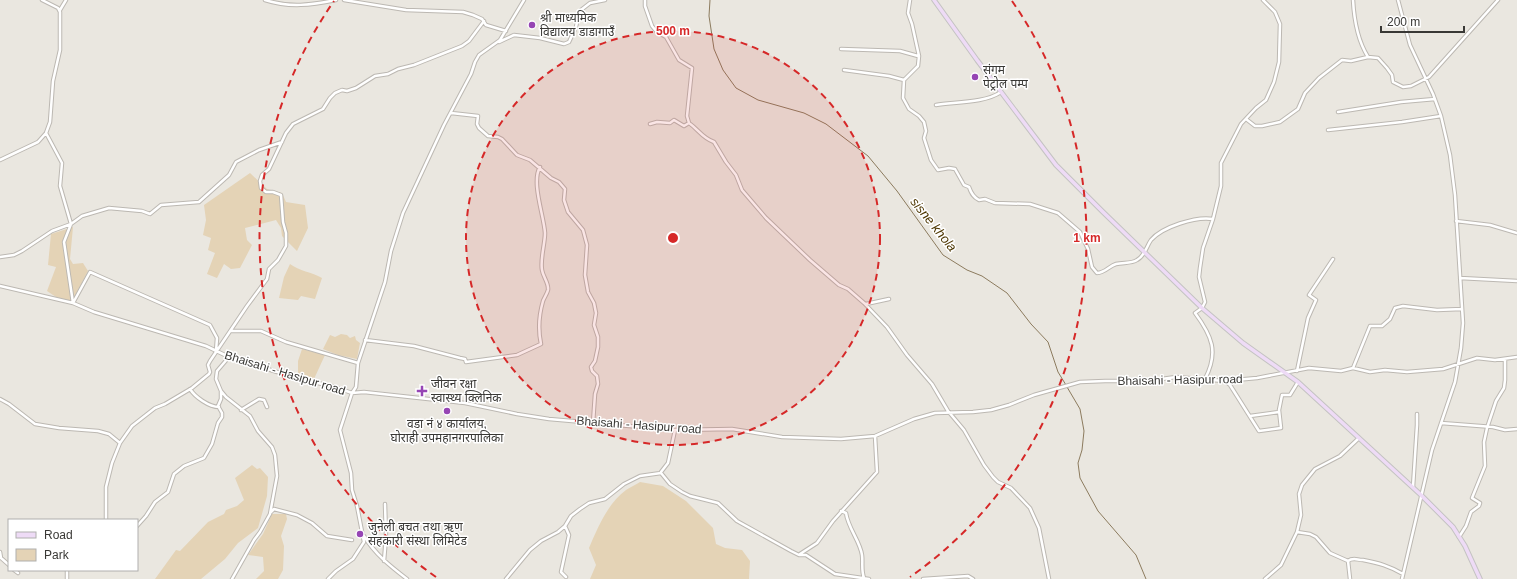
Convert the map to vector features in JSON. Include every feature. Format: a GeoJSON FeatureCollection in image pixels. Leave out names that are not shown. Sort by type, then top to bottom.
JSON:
{"type":"FeatureCollection","features":[{"type":"Feature","properties":{"kind":"main road"},"geometry":{"type":"LineString","coordinates":[[934,0],[1056,165],[1144,253],[1202,308],[1235,337],[1298,382],[1360,437],[1421,495],[1453,527],[1480,579]]}},
{"type":"Feature","properties":{"kind":"street"},"geometry":{"type":"LineString","coordinates":[[42,0],[60,10]]}},
{"type":"Feature","properties":{"kind":"street"},"geometry":{"type":"LineString","coordinates":[[0,160],[38,142],[46,133],[50,122],[53,81],[60,50],[60,10],[66,0]]}},
{"type":"Feature","properties":{"kind":"street"},"geometry":{"type":"LineString","coordinates":[[265,0],[281,4],[308,5],[336,0]]}},
{"type":"Feature","properties":{"kind":"street"},"geometry":{"type":"LineString","coordinates":[[344,0],[406,10],[463,12],[482,19],[486,24],[506,31]]}},
{"type":"Feature","properties":{"kind":"street"},"geometry":{"type":"LineString","coordinates":[[328,579],[336,571],[353,559],[364,542],[364,535],[352,490],[351,473],[340,430],[352,394],[356,387],[358,363],[385,282],[391,251],[400,219],[471,74],[476,59],[479,55],[500,40],[524,0]]}},
{"type":"Feature","properties":{"kind":"street"},"geometry":{"type":"LineString","coordinates":[[494,44],[514,35],[540,38],[564,44],[569,42],[576,27],[581,10],[590,3],[605,0]]}},
{"type":"Feature","properties":{"kind":"street"},"geometry":{"type":"LineString","coordinates":[[645,0],[645,6],[652,26],[657,32],[666,37],[679,60],[692,68],[687,116],[689,123],[696,127],[706,139],[714,142],[736,175],[742,190],[766,218],[819,268],[864,303],[887,327],[907,355],[932,384],[948,411],[964,430],[984,465],[993,477],[998,482],[1011,488],[1030,508],[1040,528],[1049,579]]}},
{"type":"Feature","properties":{"kind":"street"},"geometry":{"type":"LineString","coordinates":[[910,0],[908,13],[919,56],[918,66],[904,80],[904,98],[909,109],[919,116],[924,122],[926,131],[924,138],[931,160],[938,170],[949,168],[955,169],[964,185],[969,187],[971,194],[975,198],[995,202],[1030,204],[1058,213],[1080,232],[1088,249],[1092,267],[1097,273],[1117,264],[1127,264],[1137,260],[1144,253],[1146,246],[1155,236],[1171,227],[1197,219],[1213,219]]}},
{"type":"Feature","properties":{"kind":"street"},"geometry":{"type":"LineString","coordinates":[[1205,379],[1211,367],[1213,354],[1212,344],[1208,331],[1195,313],[1202,308],[1205,302],[1199,277],[1200,268],[1203,248],[1213,219],[1221,186],[1221,163],[1241,124],[1266,100],[1274,82],[1279,62],[1280,24],[1275,12],[1263,0]]}},
{"type":"Feature","properties":{"kind":"street"},"geometry":{"type":"LineString","coordinates":[[1353,0],[1354,12],[1362,47],[1368,57]]}},
{"type":"Feature","properties":{"kind":"street"},"geometry":{"type":"LineString","coordinates":[[1398,0],[1410,45],[1435,99],[1441,116],[1450,155],[1463,323],[1461,348],[1455,382],[1432,450],[1402,579]]}},
{"type":"Feature","properties":{"kind":"street"},"geometry":{"type":"LineString","coordinates":[[1246,120],[1255,126],[1280,122],[1298,109],[1305,93],[1314,83],[1342,60],[1368,57],[1378,58],[1392,75],[1393,82],[1398,85],[1411,86],[1426,79],[1498,0]]}},
{"type":"Feature","properties":{"kind":"street"},"geometry":{"type":"LineString","coordinates":[[106,519],[106,487],[112,463],[120,443],[132,426],[155,408],[165,404],[190,389],[210,372],[208,365],[216,351],[267,279],[269,270],[278,260],[286,246],[286,232],[283,222],[281,195],[273,192],[266,192],[261,188],[260,181],[262,175],[269,169],[282,141],[293,124],[323,109],[335,93],[342,90],[348,91],[356,88],[375,76],[388,74],[462,46],[469,41],[484,21]]}},
{"type":"Feature","properties":{"kind":"street"},"geometry":{"type":"LineString","coordinates":[[841,49],[900,52],[919,56]]}},
{"type":"Feature","properties":{"kind":"street"},"geometry":{"type":"LineString","coordinates":[[844,70],[889,76],[904,80]]}},
{"type":"Feature","properties":{"kind":"street"},"geometry":{"type":"LineString","coordinates":[[936,105],[982,99],[991,97],[1001,92]]}},
{"type":"Feature","properties":{"kind":"street"},"geometry":{"type":"LineString","coordinates":[[1338,112],[1400,102],[1435,99]]}},
{"type":"Feature","properties":{"kind":"street"},"geometry":{"type":"LineString","coordinates":[[451,113],[478,116],[477,124],[488,136],[502,139],[517,155],[530,160],[540,167],[551,178],[559,182],[565,189],[564,200],[568,212],[583,230],[587,245],[585,275],[588,292],[594,303],[596,313],[594,325],[598,336],[592,371],[597,376],[598,384],[595,394],[592,423]]}},
{"type":"Feature","properties":{"kind":"street"},"geometry":{"type":"LineString","coordinates":[[1328,130],[1441,116]]}},
{"type":"Feature","properties":{"kind":"street"},"geometry":{"type":"LineString","coordinates":[[650,124],[658,122],[670,123],[674,120],[684,126],[689,123]]}},
{"type":"Feature","properties":{"kind":"street"},"geometry":{"type":"LineString","coordinates":[[46,133],[62,164],[60,186],[71,224],[64,242],[73,303]]}},
{"type":"Feature","properties":{"kind":"street"},"geometry":{"type":"LineString","coordinates":[[0,257],[18,253],[52,231],[71,224],[82,216],[109,208],[142,211],[150,214],[161,205],[199,202],[229,175],[236,162],[259,150],[282,141]]}},
{"type":"Feature","properties":{"kind":"street"},"geometry":{"type":"LineString","coordinates":[[366,340],[423,348],[465,359],[466,362],[517,355],[541,344],[539,336],[540,318],[543,301],[548,289],[541,267],[545,234],[539,203],[537,180],[537,173],[540,167]]}},
{"type":"Feature","properties":{"kind":"street"},"geometry":{"type":"LineString","coordinates":[[1456,221],[1490,225],[1517,233]]}},
{"type":"Feature","properties":{"kind":"street"},"geometry":{"type":"LineString","coordinates":[[1297,371],[1308,318],[1316,300],[1309,295],[1333,259]]}},
{"type":"Feature","properties":{"kind":"street"},"geometry":{"type":"LineString","coordinates":[[73,303],[90,272],[210,325],[217,338],[216,351]]}},
{"type":"Feature","properties":{"kind":"street"},"geometry":{"type":"LineString","coordinates":[[1460,278],[1517,281]]}},
{"type":"Feature","properties":{"kind":"street","name":"Bhaisahi - Hasipur road"},"geometry":{"type":"LineString","coordinates":[[0,286],[73,303],[94,312],[206,346],[229,357],[303,380],[332,386],[352,394],[364,392],[384,395],[431,398],[474,404],[533,417],[592,423],[675,430],[732,429],[782,437],[841,439],[875,436],[935,412],[973,412],[991,410],[1056,388],[1080,382],[1105,380],[1147,381],[1176,377],[1224,381],[1257,378],[1309,368],[1340,371],[1353,368],[1370,372],[1385,370],[1407,372],[1442,369],[1477,358],[1505,359],[1517,357]]}},
{"type":"Feature","properties":{"kind":"street"},"geometry":{"type":"LineString","coordinates":[[864,303],[866,304],[889,299]]}},
{"type":"Feature","properties":{"kind":"street"},"geometry":{"type":"LineString","coordinates":[[1353,368],[1370,326],[1382,326],[1392,317],[1395,308],[1403,306],[1436,310],[1462,309]]}},
{"type":"Feature","properties":{"kind":"street"},"geometry":{"type":"LineString","coordinates":[[231,331],[260,330],[286,342],[358,363]]}},
{"type":"Feature","properties":{"kind":"street"},"geometry":{"type":"LineString","coordinates":[[229,357],[217,371],[216,379],[221,391],[241,410],[250,416],[258,431],[272,447],[275,455],[277,476],[270,514]]}},
{"type":"Feature","properties":{"kind":"street"},"geometry":{"type":"LineString","coordinates":[[1459,537],[1466,526],[1471,512],[1479,506],[1480,503],[1472,498],[1485,466],[1484,442],[1487,428],[1496,401],[1504,388],[1505,359]]}},
{"type":"Feature","properties":{"kind":"street"},"geometry":{"type":"LineString","coordinates":[[1224,381],[1230,386],[1259,432],[1281,428],[1280,412],[1282,395],[1290,395],[1298,382]]}},
{"type":"Feature","properties":{"kind":"street"},"geometry":{"type":"LineString","coordinates":[[190,389],[196,397],[219,407]]}},
{"type":"Feature","properties":{"kind":"street"},"geometry":{"type":"LineString","coordinates":[[138,525],[155,502],[168,492],[174,474],[184,466],[204,458],[212,444],[218,423],[222,417],[219,407],[221,391]]}},
{"type":"Feature","properties":{"kind":"street"},"geometry":{"type":"LineString","coordinates":[[0,399],[36,424],[59,428],[98,431],[109,434],[120,443]]}},
{"type":"Feature","properties":{"kind":"street"},"geometry":{"type":"LineString","coordinates":[[241,410],[259,399],[264,400],[267,407]]}},
{"type":"Feature","properties":{"kind":"street"},"geometry":{"type":"LineString","coordinates":[[1250,416],[1280,412]]}},
{"type":"Feature","properties":{"kind":"street"},"geometry":{"type":"LineString","coordinates":[[1413,488],[1418,425],[1417,414]]}},
{"type":"Feature","properties":{"kind":"street"},"geometry":{"type":"LineString","coordinates":[[1441,423],[1487,428],[1493,427],[1505,430],[1517,429]]}},
{"type":"Feature","properties":{"kind":"street"},"geometry":{"type":"LineString","coordinates":[[506,579],[530,550],[541,541],[558,532],[565,526],[571,516],[589,503],[605,499],[624,484],[640,476],[661,472],[668,463],[675,430]]}},
{"type":"Feature","properties":{"kind":"street"},"geometry":{"type":"LineString","coordinates":[[799,555],[817,543],[841,511],[877,472],[875,436]]}},
{"type":"Feature","properties":{"kind":"street"},"geometry":{"type":"LineString","coordinates":[[1265,579],[1282,565],[1297,532],[1301,515],[1299,494],[1302,485],[1315,469],[1340,456],[1360,437]]}},
{"type":"Feature","properties":{"kind":"street"},"geometry":{"type":"LineString","coordinates":[[661,472],[670,484],[682,492],[690,496],[718,503],[737,521],[799,555],[806,556],[835,574],[869,579]]}},
{"type":"Feature","properties":{"kind":"street"},"geometry":{"type":"LineString","coordinates":[[384,561],[386,536],[385,504]]}},
{"type":"Feature","properties":{"kind":"street"},"geometry":{"type":"LineString","coordinates":[[232,579],[254,540],[274,509],[285,511],[312,523],[327,536],[352,540]]}},
{"type":"Feature","properties":{"kind":"street"},"geometry":{"type":"LineString","coordinates":[[841,511],[846,513],[854,536],[861,550],[862,573],[864,578]]}},
{"type":"Feature","properties":{"kind":"street"},"geometry":{"type":"LineString","coordinates":[[565,526],[569,535],[561,572],[566,577]]}},
{"type":"Feature","properties":{"kind":"street"},"geometry":{"type":"LineString","coordinates":[[1297,532],[1310,534],[1316,537],[1330,554],[1348,561]]}},
{"type":"Feature","properties":{"kind":"street"},"geometry":{"type":"LineString","coordinates":[[364,535],[370,545],[384,561],[407,579]]}},
{"type":"Feature","properties":{"kind":"street"},"geometry":{"type":"LineString","coordinates":[[0,552],[1,558],[8,564]]}},
{"type":"Feature","properties":{"kind":"street"},"geometry":{"type":"LineString","coordinates":[[1348,561],[1353,558],[1374,561],[1393,568],[1403,574]]}},
{"type":"Feature","properties":{"kind":"street"},"geometry":{"type":"LineString","coordinates":[[1348,561],[1350,579]]}},
{"type":"Feature","properties":{"kind":"street"},"geometry":{"type":"LineString","coordinates":[[15,571],[18,574]]}},
{"type":"Feature","properties":{"kind":"street"},"geometry":{"type":"LineString","coordinates":[[923,579],[968,576],[973,579]]}},
{"type":"Feature","properties":{"kind":"green space"},"geometry":{"type":"Polygon","coordinates":[[[250,173],[267,189],[282,193],[286,202],[305,205],[308,228],[297,251],[282,236],[281,228],[276,220],[245,228],[247,240],[252,245],[240,268],[231,269],[224,264],[217,278],[207,274],[215,253],[208,250],[211,238],[203,235],[206,220],[204,205],[250,173]]]}},
{"type":"Feature","properties":{"kind":"green space"},"geometry":{"type":"Polygon","coordinates":[[[73,227],[70,259],[73,264],[83,263],[88,271],[72,302],[56,297],[47,291],[56,267],[48,265],[51,234],[73,227]]]}},
{"type":"Feature","properties":{"kind":"green space"},"geometry":{"type":"Polygon","coordinates":[[[290,264],[322,278],[315,299],[301,296],[298,300],[279,298],[284,277],[290,264]]]}},
{"type":"Feature","properties":{"kind":"green space"},"geometry":{"type":"Polygon","coordinates":[[[341,334],[347,335],[350,338],[355,336],[356,340],[360,343],[357,359],[338,355],[323,349],[330,335],[335,337],[341,334]]]}},
{"type":"Feature","properties":{"kind":"green space"},"geometry":{"type":"Polygon","coordinates":[[[302,349],[325,355],[314,379],[298,375],[298,361],[302,349]]]}},
{"type":"Feature","properties":{"kind":"green space"},"geometry":{"type":"Polygon","coordinates":[[[252,465],[257,469],[260,468],[268,477],[267,496],[258,528],[238,543],[225,559],[201,579],[155,579],[176,550],[180,551],[208,522],[224,514],[226,510],[237,506],[244,500],[235,478],[252,465]]]}},
{"type":"Feature","properties":{"kind":"green space"},"geometry":{"type":"Polygon","coordinates":[[[640,482],[663,486],[686,501],[713,528],[716,544],[725,548],[742,550],[750,561],[749,579],[590,579],[596,565],[589,548],[600,524],[620,495],[640,482]]]}},
{"type":"Feature","properties":{"kind":"green space"},"geometry":{"type":"Polygon","coordinates":[[[272,514],[286,514],[287,519],[281,536],[284,546],[283,570],[278,579],[256,579],[264,571],[263,557],[248,555],[263,534],[272,514]]]}},
{"type":"Feature","properties":{"kind":"waterway","name":"sisne khola"},"geometry":{"type":"LineString","coordinates":[[710,0],[709,16],[714,49],[723,70],[736,88],[758,100],[804,113],[826,124],[868,156],[897,191],[943,255],[967,270],[982,276],[1007,293],[1031,324],[1048,342],[1058,372],[1066,385]]}},
{"type":"Feature","properties":{"kind":"waterway","name":"sisne khola"},"geometry":{"type":"LineString","coordinates":[[1067,387],[1080,409],[1084,431],[1082,450],[1078,463],[1080,478],[1098,511],[1136,555],[1146,579]]}},
{"type":"Feature","properties":{"kind":"place","name":"श्री माध्यमिक विद्यालय डाडागाउँ"},"geometry":{"type":"Point","coordinates":[532,25]}},
{"type":"Feature","properties":{"kind":"place","name":"संगम पेट्रोल पम्प"},"geometry":{"type":"Point","coordinates":[975,77]}},
{"type":"Feature","properties":{"kind":"place","name":"जीवन रक्षा स्वास्थ्य क्लिनिक"},"geometry":{"type":"Point","coordinates":[422,391]}},
{"type":"Feature","properties":{"kind":"place","name":"वडा नं ४ कार्यालय, घोराही उपमहानगरपालिका"},"geometry":{"type":"Point","coordinates":[447,411]}},
{"type":"Feature","properties":{"kind":"place","name":"जुनेली बचत तथा ऋण सहकारी संस्था लिमिटेड"},"geometry":{"type":"Point","coordinates":[360,534]}}]}
